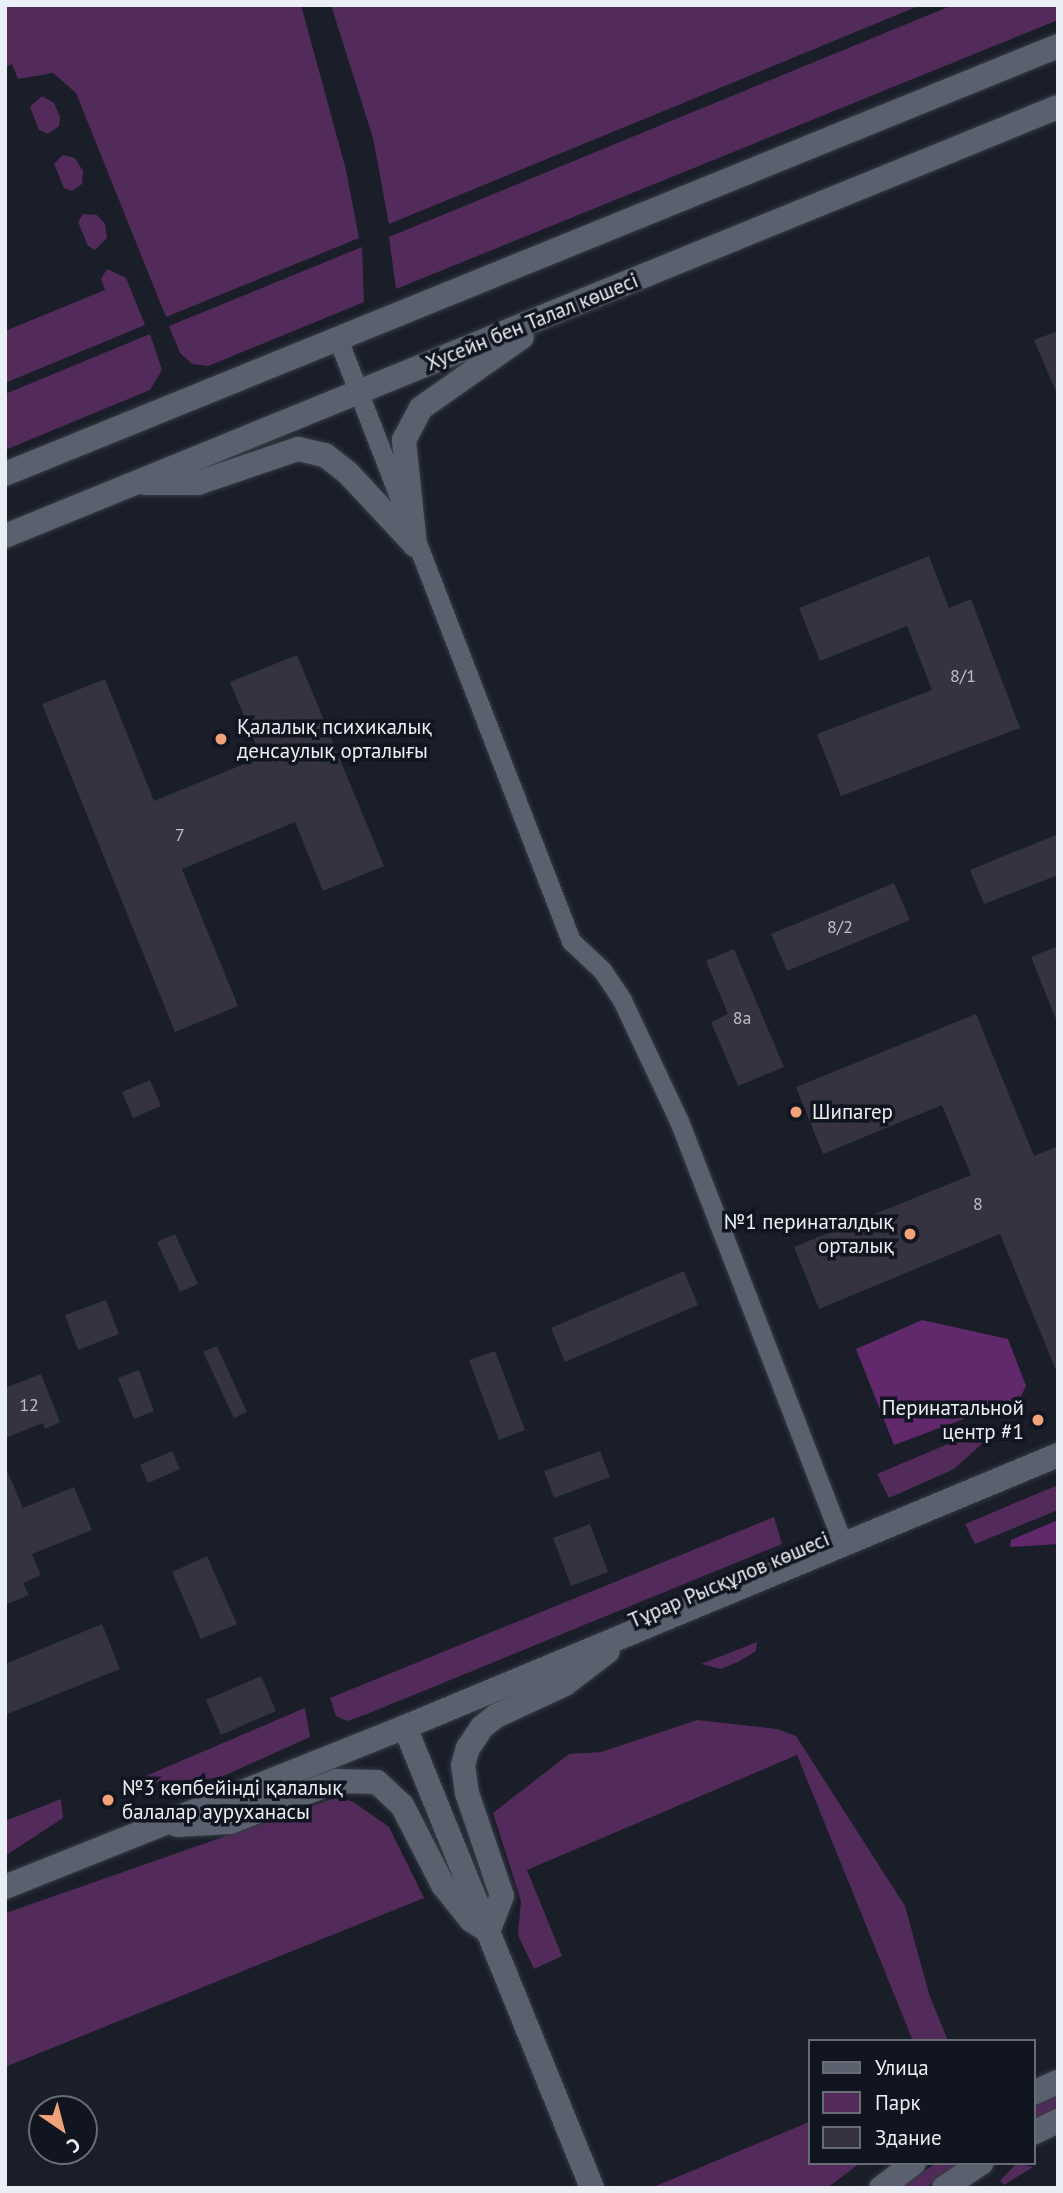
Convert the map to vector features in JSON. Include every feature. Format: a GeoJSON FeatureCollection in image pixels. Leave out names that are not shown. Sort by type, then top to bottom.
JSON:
{"type":"FeatureCollection","features":[{"type":"Feature","properties":{"kind":"street"},"geometry":{"type":"LineString","coordinates":[[5,474],[1058,46]]}},
{"type":"Feature","properties":{"kind":"street","name":"Хусейн бен Талал көшесі"},"geometry":{"type":"LineString","coordinates":[[5,536],[1058,107]]}},
{"type":"Feature","properties":{"kind":"street"},"geometry":{"type":"LineString","coordinates":[[415,545],[404,440],[421,408],[558,312]]}},
{"type":"Feature","properties":{"kind":"street"},"geometry":{"type":"LineString","coordinates":[[338,339],[415,545],[571,941],[602,970],[622,1000],[679,1121],[839,1534]]}},
{"type":"Feature","properties":{"kind":"street"},"geometry":{"type":"LineString","coordinates":[[134,483],[198,483],[298,449],[325,455],[347,472],[415,545]]}},
{"type":"Feature","properties":{"kind":"street","name":"Тұрар Рысқұлов көшесі"},"geometry":{"type":"LineString","coordinates":[[405,1727],[436,1705],[1058,1442]]}},
{"type":"Feature","properties":{"kind":"street","name":"Тұрар Рысқұлов көшесі"},"geometry":{"type":"LineString","coordinates":[[5,1887],[405,1727],[1058,1455]]}},
{"type":"Feature","properties":{"kind":"street"},"geometry":{"type":"LineString","coordinates":[[488,1932],[502,1896],[467,1793],[463,1765],[468,1748],[482,1727],[496,1716],[565,1684],[625,1635]]}},
{"type":"Feature","properties":{"kind":"street"},"geometry":{"type":"LineString","coordinates":[[405,1727],[592,2188]]}},
{"type":"Feature","properties":{"kind":"street"},"geometry":{"type":"LineString","coordinates":[[155,1826],[230,1822],[336,1781],[377,1783],[402,1805],[443,1885],[471,1920],[488,1932]]}},
{"type":"Feature","properties":{"kind":"street"},"geometry":{"type":"LineString","coordinates":[[1035,2092],[1058,2082]]}},
{"type":"Feature","properties":{"kind":"street"},"geometry":{"type":"LineString","coordinates":[[1035,2132],[1058,2121]]}},
{"type":"Feature","properties":{"kind":"street"},"geometry":{"type":"LineString","coordinates":[[881,2188],[911,2165]]}},
{"type":"Feature","properties":{"kind":"street"},"geometry":{"type":"LineString","coordinates":[[944,2188],[978,2165]]}},
{"type":"Feature","properties":{"kind":"green space"},"geometry":{"type":"Polygon","coordinates":[[[11,5],[301,5],[346,170],[359,238],[166,317],[76,93],[53,73],[18,79],[12,64],[5,67],[5,8],[11,5]]]}},
{"type":"Feature","properties":{"kind":"green space"},"geometry":{"type":"Polygon","coordinates":[[[331,5],[921,5],[389,224],[373,138],[331,5]]]}},
{"type":"Feature","properties":{"kind":"green space"},"geometry":{"type":"Polygon","coordinates":[[[953,5],[1058,5],[1058,20],[396,289],[389,237],[953,5]]]}},
{"type":"Feature","properties":{"kind":"green space"},"geometry":{"type":"Polygon","coordinates":[[[42,96],[54,103],[60,117],[59,126],[48,134],[39,130],[30,107],[42,96]]]}},
{"type":"Feature","properties":{"kind":"green space"},"geometry":{"type":"Polygon","coordinates":[[[63,155],[75,158],[83,171],[82,184],[72,191],[64,188],[54,164],[63,155]]]}},
{"type":"Feature","properties":{"kind":"green space"},"geometry":{"type":"Polygon","coordinates":[[[83,214],[97,215],[105,224],[107,238],[95,250],[88,246],[78,222],[83,214]]]}},
{"type":"Feature","properties":{"kind":"green space"},"geometry":{"type":"Polygon","coordinates":[[[362,247],[364,302],[208,366],[192,364],[180,353],[169,326],[362,247]]]}},
{"type":"Feature","properties":{"kind":"green space"},"geometry":{"type":"Polygon","coordinates":[[[107,269],[126,278],[145,325],[5,383],[5,331],[105,290],[101,279],[107,269]]]}},
{"type":"Feature","properties":{"kind":"green space"},"geometry":{"type":"Polygon","coordinates":[[[150,334],[162,370],[150,390],[5,450],[5,394],[150,334]]]}},
{"type":"Feature","properties":{"kind":"green space"},"geometry":{"type":"Polygon","coordinates":[[[993,1425],[996,1431],[954,1469],[889,1498],[877,1474],[993,1425]]]}},
{"type":"Feature","properties":{"kind":"green space"},"geometry":{"type":"Polygon","coordinates":[[[1058,1485],[1058,1510],[975,1544],[965,1524],[1058,1485]]]}},
{"type":"Feature","properties":{"kind":"green space"},"geometry":{"type":"Polygon","coordinates":[[[774,1517],[782,1544],[367,1714],[347,1721],[336,1716],[330,1698],[774,1517]]]}},
{"type":"Feature","properties":{"kind":"green space"},"geometry":{"type":"Polygon","coordinates":[[[757,1642],[756,1651],[721,1669],[701,1664],[757,1642]]]}},
{"type":"Feature","properties":{"kind":"green space"},"geometry":{"type":"Polygon","coordinates":[[[305,1708],[310,1737],[219,1778],[144,1783],[141,1778],[305,1708]]]}},
{"type":"Feature","properties":{"kind":"green space"},"geometry":{"type":"Polygon","coordinates":[[[697,1720],[777,1729],[796,1736],[905,1906],[929,1994],[947,2039],[912,2039],[797,1755],[527,1870],[562,1956],[534,1969],[518,1935],[521,1901],[493,1813],[569,1754],[601,1752],[697,1720]]]}},
{"type":"Feature","properties":{"kind":"green space"},"geometry":{"type":"Polygon","coordinates":[[[335,1798],[352,1801],[389,1827],[424,1898],[5,2067],[6,1913],[335,1798]]]}},
{"type":"Feature","properties":{"kind":"green space"},"geometry":{"type":"Polygon","coordinates":[[[61,1799],[63,1818],[5,1856],[5,1821],[61,1799]]]}},
{"type":"Feature","properties":{"kind":"green space"},"geometry":{"type":"Polygon","coordinates":[[[1058,2094],[1058,2111],[1035,2122],[1035,2105],[1058,2094]]]}},
{"type":"Feature","properties":{"kind":"green space"},"geometry":{"type":"Polygon","coordinates":[[[808,2122],[808,2165],[857,2165],[827,2188],[651,2188],[808,2122]]]}},
{"type":"Feature","properties":{"kind":"green space"},"geometry":{"type":"Polygon","coordinates":[[[933,2165],[961,2165],[925,2188],[900,2188],[933,2165]]]}},
{"type":"Feature","properties":{"kind":"green space"},"geometry":{"type":"Polygon","coordinates":[[[1015,2165],[1033,2167],[1004,2185],[1000,2181],[1015,2165]]]}},
{"type":"Feature","properties":{"kind":"shaded area"},"geometry":{"type":"Polygon","coordinates":[[[922,1320],[1008,1339],[1026,1386],[1020,1398],[894,1445],[856,1349],[922,1320]]]}},
{"type":"Feature","properties":{"kind":"shaded area"},"geometry":{"type":"Polygon","coordinates":[[[1058,1520],[1058,1544],[1010,1547],[1011,1540],[1058,1520]]]}},
{"type":"Feature","properties":{"kind":"building"},"geometry":{"type":"Polygon","coordinates":[[[1058,331],[1058,396],[1034,340],[1058,331]]]}},
{"type":"Feature","properties":{"kind":"building"},"geometry":{"type":"Polygon","coordinates":[[[929,556],[949,608],[971,599],[1020,728],[841,796],[817,734],[932,690],[907,626],[820,661],[799,608],[929,556]]]}},
{"type":"Feature","properties":{"kind":"building"},"geometry":{"type":"Polygon","coordinates":[[[297,655],[384,866],[323,891],[295,822],[182,869],[238,1006],[175,1032],[42,704],[105,679],[154,801],[261,757],[230,682],[297,655]]]}},
{"type":"Feature","properties":{"kind":"building"},"geometry":{"type":"Polygon","coordinates":[[[1058,834],[1058,875],[984,904],[970,870],[1058,834]]]}},
{"type":"Feature","properties":{"kind":"building"},"geometry":{"type":"Polygon","coordinates":[[[894,883],[910,920],[787,971],[771,934],[894,883]]]}},
{"type":"Feature","properties":{"kind":"building"},"geometry":{"type":"Polygon","coordinates":[[[1058,946],[1058,1022],[1057,1022],[1031,957],[1058,946]]]}},
{"type":"Feature","properties":{"kind":"building"},"geometry":{"type":"Polygon","coordinates":[[[734,949],[784,1067],[738,1086],[711,1022],[728,1014],[706,961],[734,949]]]}},
{"type":"Feature","properties":{"kind":"building"},"geometry":{"type":"Polygon","coordinates":[[[976,1014],[1034,1156],[1058,1146],[1058,1375],[1000,1234],[819,1309],[794,1247],[971,1175],[942,1105],[823,1154],[796,1087],[976,1014]]]}},
{"type":"Feature","properties":{"kind":"building"},"geometry":{"type":"Polygon","coordinates":[[[150,1080],[161,1106],[133,1118],[122,1092],[150,1080]]]}},
{"type":"Feature","properties":{"kind":"building"},"geometry":{"type":"Polygon","coordinates":[[[175,1234],[198,1284],[180,1292],[157,1242],[175,1234]]]}},
{"type":"Feature","properties":{"kind":"building"},"geometry":{"type":"Polygon","coordinates":[[[684,1271],[698,1305],[565,1362],[551,1328],[684,1271]]]}},
{"type":"Feature","properties":{"kind":"building"},"geometry":{"type":"Polygon","coordinates":[[[106,1300],[119,1334],[78,1350],[65,1315],[106,1300]]]}},
{"type":"Feature","properties":{"kind":"building"},"geometry":{"type":"Polygon","coordinates":[[[217,1346],[247,1412],[234,1418],[203,1352],[217,1346]]]}},
{"type":"Feature","properties":{"kind":"building"},"geometry":{"type":"Polygon","coordinates":[[[495,1351],[525,1430],[499,1440],[469,1360],[495,1351]]]}},
{"type":"Feature","properties":{"kind":"building"},"geometry":{"type":"Polygon","coordinates":[[[139,1370],[154,1411],[134,1419],[118,1378],[139,1370]]]}},
{"type":"Feature","properties":{"kind":"building"},"geometry":{"type":"Polygon","coordinates":[[[41,1374],[60,1422],[45,1429],[43,1423],[5,1438],[5,1388],[41,1374]]]}},
{"type":"Feature","properties":{"kind":"building"},"geometry":{"type":"Polygon","coordinates":[[[172,1451],[180,1469],[148,1483],[140,1465],[172,1451]]]}},
{"type":"Feature","properties":{"kind":"building"},"geometry":{"type":"Polygon","coordinates":[[[600,1451],[610,1477],[554,1498],[544,1471],[600,1451]]]}},
{"type":"Feature","properties":{"kind":"building"},"geometry":{"type":"Polygon","coordinates":[[[5,1466],[23,1508],[74,1487],[92,1530],[32,1554],[41,1575],[23,1583],[29,1595],[5,1605],[5,1466]]]}},
{"type":"Feature","properties":{"kind":"building"},"geometry":{"type":"Polygon","coordinates":[[[590,1524],[608,1572],[571,1586],[553,1538],[590,1524]]]}},
{"type":"Feature","properties":{"kind":"building"},"geometry":{"type":"Polygon","coordinates":[[[207,1556],[237,1624],[201,1639],[172,1572],[207,1556]]]}},
{"type":"Feature","properties":{"kind":"building"},"geometry":{"type":"Polygon","coordinates":[[[102,1624],[120,1669],[5,1715],[5,1664],[102,1624]]]}},
{"type":"Feature","properties":{"kind":"building"},"geometry":{"type":"Polygon","coordinates":[[[261,1676],[276,1711],[221,1735],[206,1700],[261,1676]]]}},
{"type":"Feature","properties":{"kind":"place","name":"Қалалық психикалық денсаулық орталығы"},"geometry":{"type":"Point","coordinates":[221,739]}},
{"type":"Feature","properties":{"kind":"place","name":"Шипагер"},"geometry":{"type":"Point","coordinates":[796,1112]}},
{"type":"Feature","properties":{"kind":"place","name":"№1 перинаталдық орталық"},"geometry":{"type":"Point","coordinates":[910,1234]}},
{"type":"Feature","properties":{"kind":"place","name":"Перинатальной центр #1"},"geometry":{"type":"Point","coordinates":[1038,1420]}},
{"type":"Feature","properties":{"kind":"place","name":"№3 көпбейінді қалалық балалар ауруханасы"},"geometry":{"type":"Point","coordinates":[108,1800]}}]}
